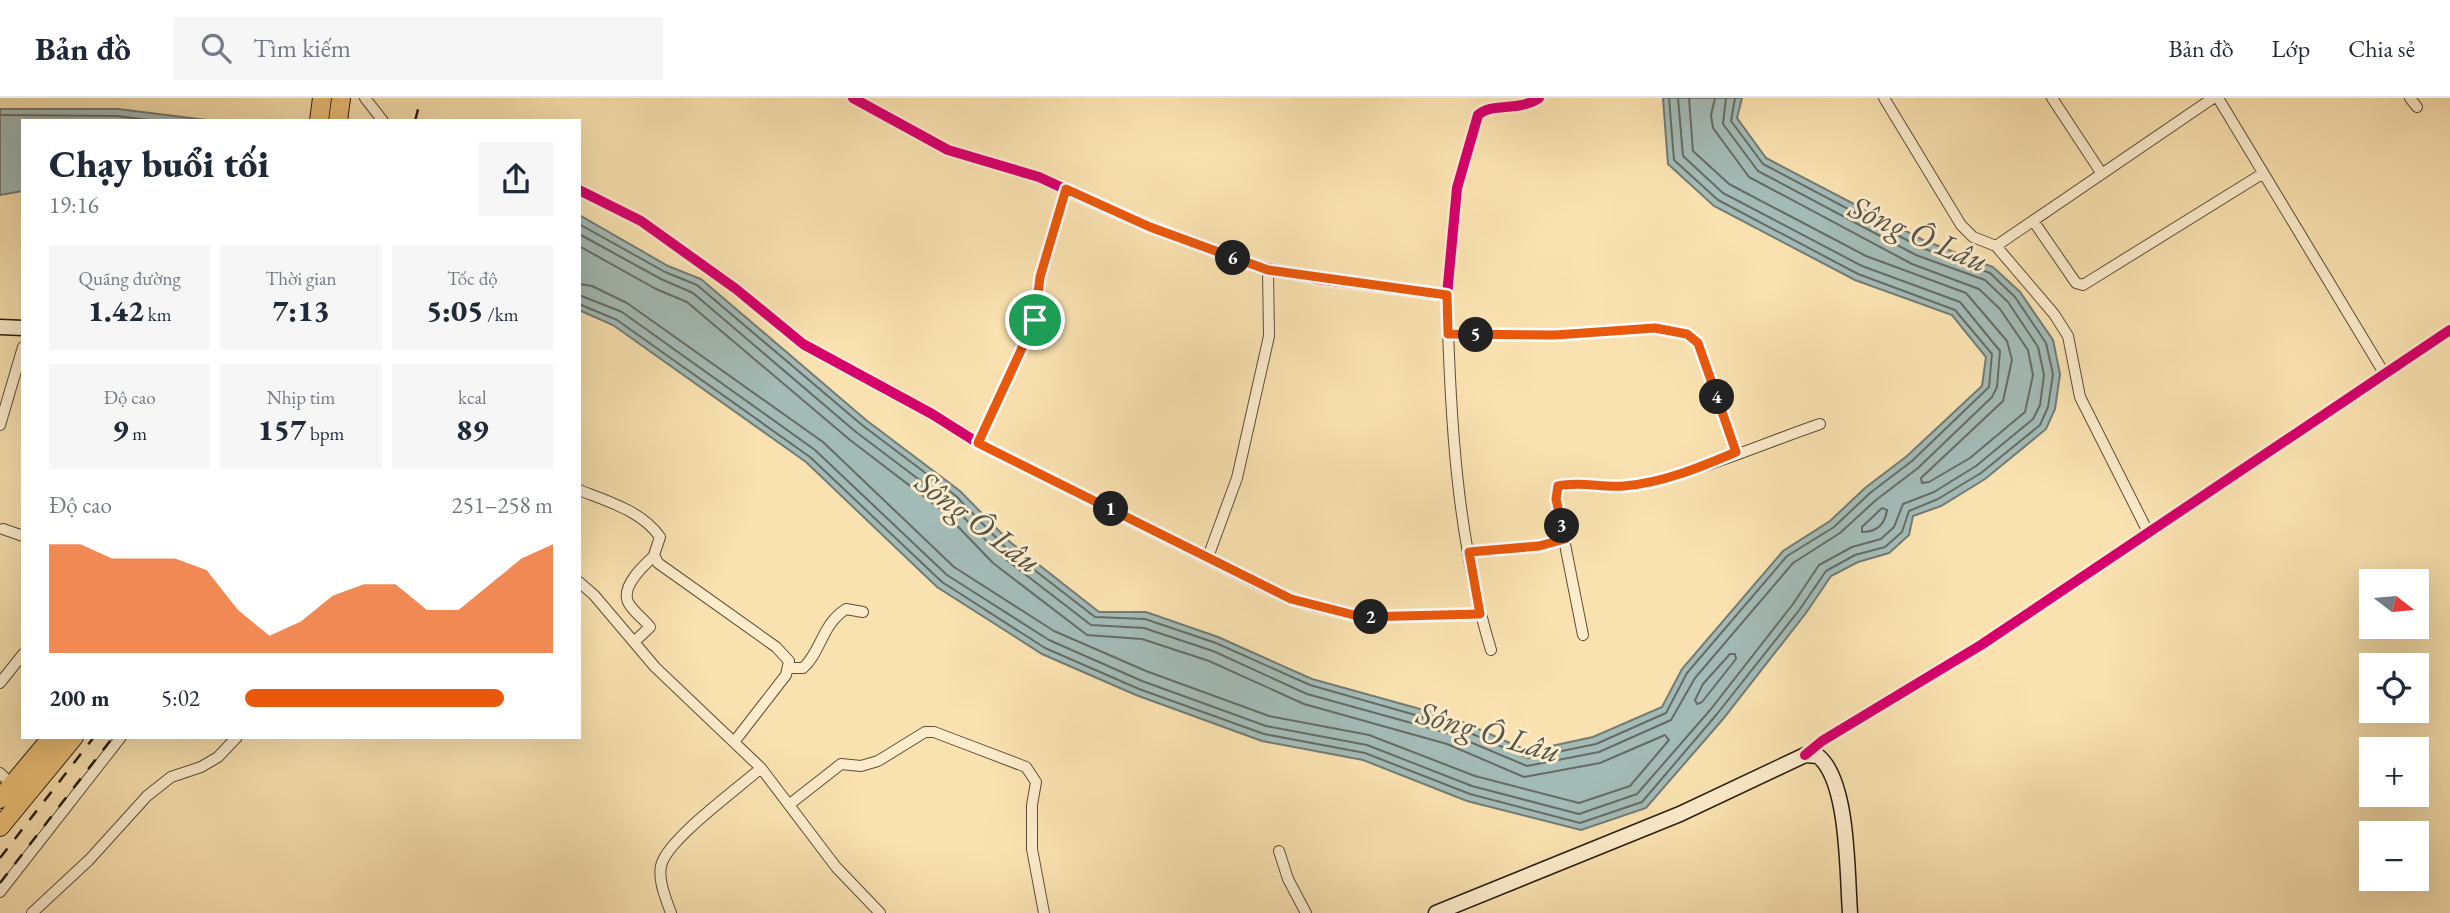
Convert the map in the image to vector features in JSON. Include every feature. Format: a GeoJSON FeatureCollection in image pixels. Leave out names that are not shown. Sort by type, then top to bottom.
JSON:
{"type":"FeatureCollection","features":[{"type":"Feature","properties":{"kind":"highway"},"geometry":{"type":"LineString","coordinates":[[319,119],[322,98]]}},
{"type":"Feature","properties":{"kind":"highway"},"geometry":{"type":"LineString","coordinates":[[338,119],[341,98]]}},
{"type":"Feature","properties":{"kind":"highway"},"geometry":{"type":"LineString","coordinates":[[0,799],[6,779],[50,739]]}},
{"type":"Feature","properties":{"kind":"highway"},"geometry":{"type":"LineString","coordinates":[[0,827],[72,739]]}},
{"type":"Feature","properties":{"kind":"main road"},"geometry":{"type":"LineString","coordinates":[[0,327],[21,328]]}},
{"type":"Feature","properties":{"kind":"main road"},"geometry":{"type":"LineString","coordinates":[[1436,913],[1680,814],[1805,755],[1818,756],[1832,772],[1839,798],[1850,913]]}},
{"type":"Feature","properties":{"kind":"street"},"geometry":{"type":"LineString","coordinates":[[365,98],[381,119]]}},
{"type":"Feature","properties":{"kind":"street"},"geometry":{"type":"LineString","coordinates":[[853,98],[948,150],[1025,172],[1140,223],[1268,270],[1447,295]]}},
{"type":"Feature","properties":{"kind":"street"},"geometry":{"type":"LineString","coordinates":[[1491,650],[1480,614],[1453,440],[1447,295],[1457,188],[1478,115],[1490,108],[1524,106],[1539,98]]}},
{"type":"Feature","properties":{"kind":"street"},"geometry":{"type":"LineString","coordinates":[[1884,98],[1961,225],[1972,237],[1996,246],[2054,314],[2068,336],[2080,397],[2147,530]]}},
{"type":"Feature","properties":{"kind":"street"},"geometry":{"type":"LineString","coordinates":[[2052,98],[2102,174]]}},
{"type":"Feature","properties":{"kind":"street"},"geometry":{"type":"LineString","coordinates":[[1996,246],[2213,98]]}},
{"type":"Feature","properties":{"kind":"street"},"geometry":{"type":"LineString","coordinates":[[2218,98],[2384,373]]}},
{"type":"Feature","properties":{"kind":"street"},"geometry":{"type":"LineString","coordinates":[[2034,222],[2076,283],[2083,285],[2262,174]]}},
{"type":"Feature","properties":{"kind":"street"},"geometry":{"type":"LineString","coordinates":[[978,443],[1035,320],[1040,277],[1066,189]]}},
{"type":"Feature","properties":{"kind":"street"},"geometry":{"type":"LineString","coordinates":[[581,191],[641,221],[736,289],[803,344],[932,414],[978,443],[1291,599],[1341,614],[1382,617],[1480,614]]}},
{"type":"Feature","properties":{"kind":"street"},"geometry":{"type":"LineString","coordinates":[[1208,557],[1237,478],[1269,336],[1268,270]]}},
{"type":"Feature","properties":{"kind":"street"},"geometry":{"type":"LineString","coordinates":[[1448,334],[1555,335],[1655,328],[1687,334],[1698,343],[1736,452]]}},
{"type":"Feature","properties":{"kind":"street"},"geometry":{"type":"LineString","coordinates":[[1805,755],[1822,741],[1981,645],[2147,530],[2450,330]]}},
{"type":"Feature","properties":{"kind":"street"},"geometry":{"type":"LineString","coordinates":[[0,425],[21,353]]}},
{"type":"Feature","properties":{"kind":"street"},"geometry":{"type":"LineString","coordinates":[[1583,635],[1556,499],[1558,486],[1574,482],[1635,485],[1693,469],[1820,424]]}},
{"type":"Feature","properties":{"kind":"street"},"geometry":{"type":"LineString","coordinates":[[581,491],[632,513],[660,537],[654,556],[638,571],[628,591],[629,603],[650,627],[634,642]]}},
{"type":"Feature","properties":{"kind":"street"},"geometry":{"type":"LineString","coordinates":[[3,529],[21,535]]}},
{"type":"Feature","properties":{"kind":"street"},"geometry":{"type":"LineString","coordinates":[[1469,552],[1539,546],[1565,539]]}},
{"type":"Feature","properties":{"kind":"street"},"geometry":{"type":"LineString","coordinates":[[654,556],[658,563],[776,647],[789,661],[789,668],[734,742]]}},
{"type":"Feature","properties":{"kind":"street"},"geometry":{"type":"LineString","coordinates":[[581,584],[687,700],[761,768],[836,867],[880,913]]}},
{"type":"Feature","properties":{"kind":"street"},"geometry":{"type":"LineString","coordinates":[[789,668],[803,668],[810,662],[817,643],[840,612],[846,609],[863,612]]}},
{"type":"Feature","properties":{"kind":"street"},"geometry":{"type":"LineString","coordinates":[[0,683],[21,657]]}},
{"type":"Feature","properties":{"kind":"street"},"geometry":{"type":"LineString","coordinates":[[790,804],[841,764],[870,764],[925,732],[934,732],[1026,767],[1036,782],[1032,805],[1032,849],[1044,913]]}},
{"type":"Feature","properties":{"kind":"street"},"geometry":{"type":"LineString","coordinates":[[0,892],[119,739]]}},
{"type":"Feature","properties":{"kind":"street"},"geometry":{"type":"LineString","coordinates":[[32,913],[89,860],[148,796],[171,777],[201,767],[218,757],[235,739]]}},
{"type":"Feature","properties":{"kind":"street"},"geometry":{"type":"LineString","coordinates":[[671,913],[660,875],[666,853],[705,814],[761,768]]}},
{"type":"Feature","properties":{"kind":"street"},"geometry":{"type":"LineString","coordinates":[[1279,851],[1288,878],[1306,913]]}},
{"type":"Feature","properties":{"kind":"water","name":"Sông Ô Lâu"},"geometry":{"type":"Polygon","coordinates":[[[1663,98],[1742,98],[1737,118],[1766,158],[1923,240],[1993,267],[2020,292],[2053,340],[2060,374],[2055,409],[2046,429],[1985,479],[1941,506],[1913,516],[1909,535],[1889,553],[1858,562],[1831,576],[1806,613],[1723,719],[1646,808],[1581,830],[1467,801],[1363,760],[1262,741],[1136,695],[1042,654],[937,587],[806,462],[613,325],[581,311],[581,216],[668,266],[701,279],[866,420],[960,491],[1010,542],[1099,612],[1146,612],[1218,637],[1312,679],[1456,719],[1528,751],[1593,737],[1662,707],[1682,669],[1783,551],[1830,521],[1865,488],[1907,456],[1982,386],[1986,357],[1952,315],[1855,280],[1714,206],[1668,164],[1663,98]]]}},
{"type":"Feature","properties":{"kind":"water"},"geometry":{"type":"Polygon","coordinates":[[[0,109],[118,109],[199,119],[21,119],[21,191],[0,195],[0,109]]]}},
{"type":"Feature","properties":{"kind":"railway"},"geometry":{"type":"LineString","coordinates":[[416,119],[421,98]]}},
{"type":"Feature","properties":{"kind":"railway"},"geometry":{"type":"LineString","coordinates":[[0,858],[92,739]]}},
{"type":"Feature","properties":{"kind":"railway"},"geometry":{"type":"LineString","coordinates":[[0,883],[111,739]]}},
{"type":"Feature","properties":{"kind":"cycle path"},"geometry":{"type":"LineString","coordinates":[[853,98],[948,150],[1039,177],[1110,210],[1243,262],[1317,279],[1447,295],[1457,188],[1478,115],[1490,109],[1523,105],[1539,98]]}},
{"type":"Feature","properties":{"kind":"cycle path"},"geometry":{"type":"LineString","coordinates":[[581,191],[641,221],[736,289],[803,344],[932,414],[978,443],[1265,588],[1315,607],[1362,617],[1480,614]]}},
{"type":"Feature","properties":{"kind":"cycle path"},"geometry":{"type":"LineString","coordinates":[[1805,755],[1822,741],[1981,645],[2450,330]]}},
{"type":"Feature","properties":{"kind":"route"},"geometry":{"type":"LineString","coordinates":[[1066,189],[1150,227],[1268,270],[1317,279],[1447,295],[1448,334],[1532,336],[1655,328],[1687,334],[1698,343],[1736,452],[1693,469],[1635,485],[1574,482],[1558,486],[1556,499],[1565,539],[1539,546],[1469,552],[1480,614],[1362,617],[1341,614],[1265,588],[978,443],[1035,320],[1040,277],[1066,189]]}}]}
